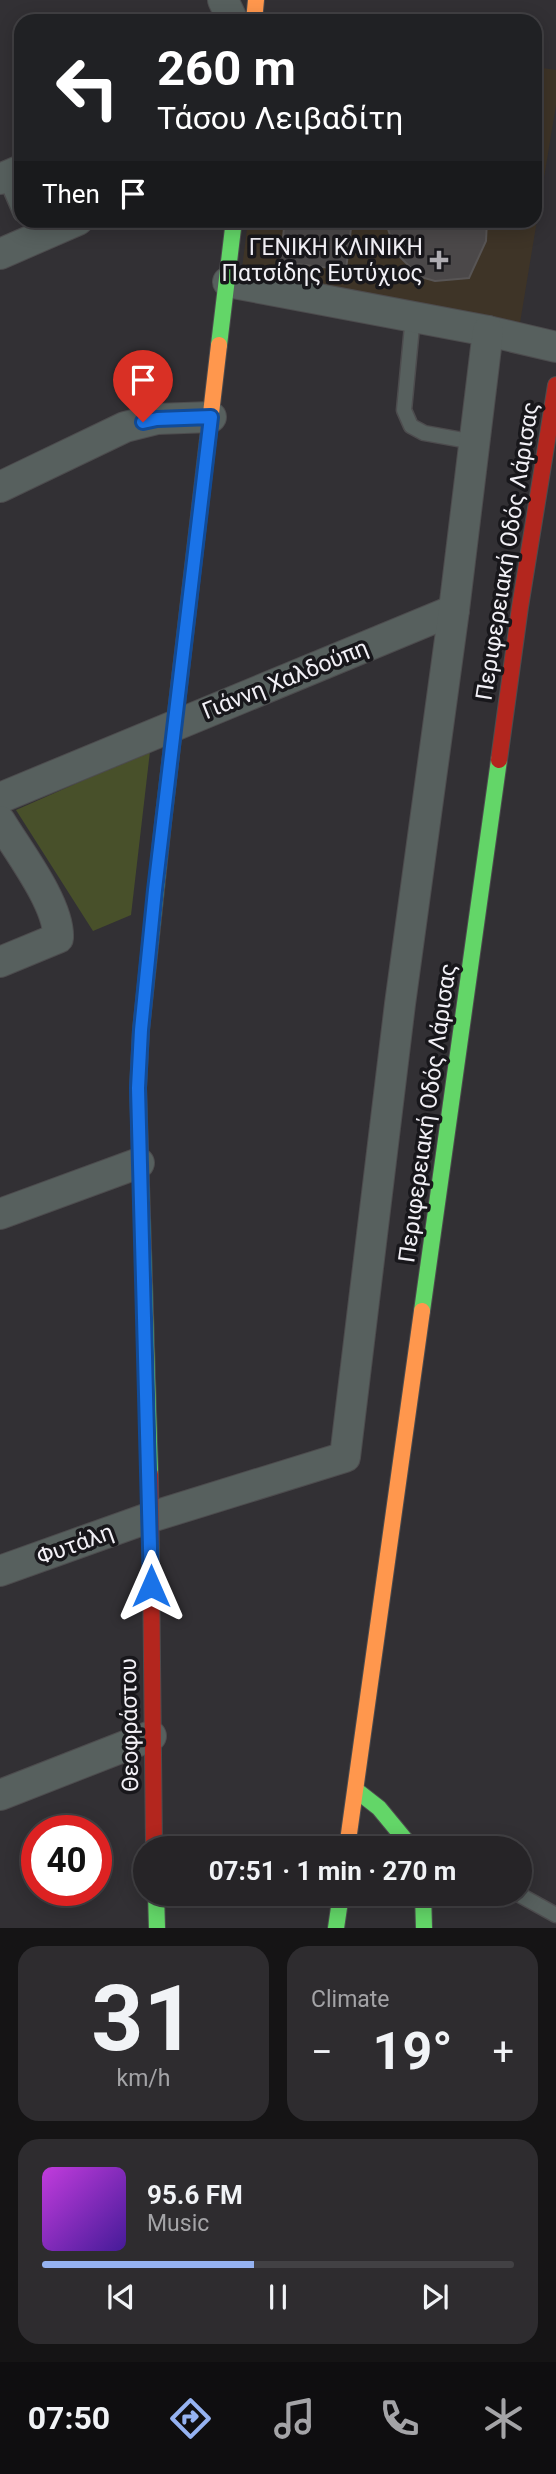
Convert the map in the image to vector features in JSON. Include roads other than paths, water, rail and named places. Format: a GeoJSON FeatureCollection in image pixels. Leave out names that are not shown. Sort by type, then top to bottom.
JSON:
{"type":"FeatureCollection","features":[{"type":"Feature","properties":{"kind":"main road","name":"Θεοφράστου"},"geometry":{"type":"LineString","coordinates":[[154,1836],[151,1517],[138,1088],[141,1030],[233,228]]}},
{"type":"Feature","properties":{"kind":"main road","name":"Περιφερειακή Οδός Λάρισας"},"geometry":{"type":"LineString","coordinates":[[349,1836],[520,607],[556,385]]}},
{"type":"Feature","properties":{"kind":"main road"},"geometry":{"type":"LineString","coordinates":[[356,1790],[379,1808],[402,1836]]}},
{"type":"Feature","properties":{"kind":"main road"},"geometry":{"type":"LineString","coordinates":[[156,1906],[157,1928]]}},
{"type":"Feature","properties":{"kind":"main road"},"geometry":{"type":"LineString","coordinates":[[336,1928],[339,1906]]}},
{"type":"Feature","properties":{"kind":"main road"},"geometry":{"type":"LineString","coordinates":[[423,1906],[424,1928]]}},
{"type":"Feature","properties":{"kind":"street"},"geometry":{"type":"LineString","coordinates":[[0,254],[23,228]]}},
{"type":"Feature","properties":{"kind":"street"},"geometry":{"type":"LineString","coordinates":[[228,282],[413,316],[556,347]]}},
{"type":"Feature","properties":{"kind":"street"},"geometry":{"type":"LineString","coordinates":[[454,610],[488,331]]}},
{"type":"Feature","properties":{"kind":"street"},"geometry":{"type":"LineString","coordinates":[[0,486],[125,427],[157,419],[211,417]]}},
{"type":"Feature","properties":{"kind":"street","name":"Γιάννη Χαλδούπη"},"geometry":{"type":"LineString","coordinates":[[0,798],[454,610]]}},
{"type":"Feature","properties":{"kind":"street","name":"Φυτάλη"},"geometry":{"type":"LineString","coordinates":[[0,1571],[151,1517],[345,1457],[400,1004],[454,610]]}},
{"type":"Feature","properties":{"kind":"street"},"geometry":{"type":"LineString","coordinates":[[0,821],[54,909],[59,928],[58,938],[0,962]]}},
{"type":"Feature","properties":{"kind":"street"},"geometry":{"type":"LineString","coordinates":[[0,1214],[139,1163]]}},
{"type":"Feature","properties":{"kind":"street"},"geometry":{"type":"LineString","coordinates":[[0,1796],[151,1736]]}},
{"type":"Feature","properties":{"kind":"lane"},"geometry":{"type":"LineString","coordinates":[[413,316],[404,410],[411,426],[424,433],[474,442]]}},
{"type":"Feature","properties":{"kind":"lane"},"geometry":{"type":"LineString","coordinates":[[532,1902],[556,1915]]}},
{"type":"Feature","properties":{"kind":"place","name":"ΓΕΝΙΚΗ ΚΛΙΝΙΚΗ Πατσίδης Ευτύχιος"},"geometry":{"type":"Point","coordinates":[439,260]}}]}
